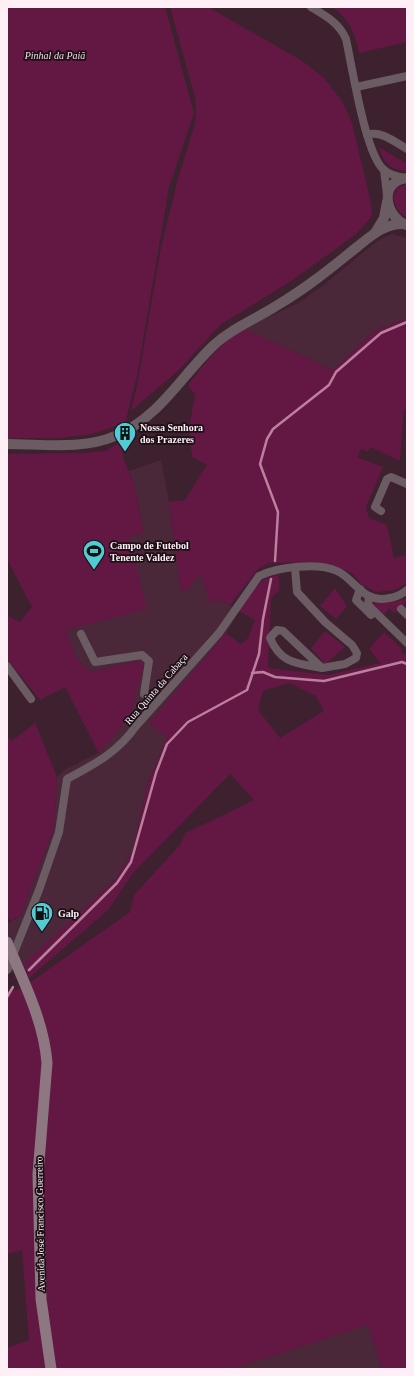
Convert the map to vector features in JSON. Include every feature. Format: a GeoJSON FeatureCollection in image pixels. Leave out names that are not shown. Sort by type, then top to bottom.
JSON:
{"type":"FeatureCollection","features":[{"type":"Feature","properties":{"kind":"main road","name":"Avenida José Francisco Guerreiro"},"geometry":{"type":"LineString","coordinates":[[7,942],[42,1030],[46,1046],[47,1063],[38,1174],[41,1299],[51,1369]]}},
{"type":"Feature","properties":{"kind":"street"},"geometry":{"type":"LineString","coordinates":[[311,7],[333,21],[342,31],[346,39],[367,135],[376,158],[384,170],[387,200],[391,211],[406,225]]}},
{"type":"Feature","properties":{"kind":"street"},"geometry":{"type":"LineString","coordinates":[[356,87],[407,76]]}},
{"type":"Feature","properties":{"kind":"street"},"geometry":{"type":"LineString","coordinates":[[367,135],[381,135],[407,149]]}},
{"type":"Feature","properties":{"kind":"street"},"geometry":{"type":"LineString","coordinates":[[384,170],[397,176],[407,178]]}},
{"type":"Feature","properties":{"kind":"street"},"geometry":{"type":"LineString","coordinates":[[375,233],[384,218],[387,200],[392,185],[407,178]]}},
{"type":"Feature","properties":{"kind":"street"},"geometry":{"type":"LineString","coordinates":[[7,444],[52,445],[104,441],[127,430],[159,408],[215,344],[237,328],[309,286],[375,233],[392,225],[406,225]]}},
{"type":"Feature","properties":{"kind":"street"},"geometry":{"type":"LineString","coordinates":[[381,511],[374,507],[387,479],[391,477],[407,484]]}},
{"type":"Feature","properties":{"kind":"street","name":"Rua Quinta da Cabaça"},"geometry":{"type":"LineString","coordinates":[[13,956],[39,890],[59,832],[67,779],[104,758],[126,741],[136,726],[219,633],[259,576],[268,572],[295,568],[324,567],[350,579],[369,596]]}},
{"type":"Feature","properties":{"kind":"street"},"geometry":{"type":"LineString","coordinates":[[295,568],[297,592],[325,622],[352,645],[357,653],[356,658],[344,664],[322,668],[291,662],[276,651],[270,638],[277,630],[284,631],[322,668]]}},
{"type":"Feature","properties":{"kind":"street"},"geometry":{"type":"LineString","coordinates":[[360,588],[356,600],[368,613],[387,625]]}},
{"type":"Feature","properties":{"kind":"street"},"geometry":{"type":"LineString","coordinates":[[407,590],[396,597],[386,598],[369,596],[368,605],[407,643]]}},
{"type":"Feature","properties":{"kind":"street"},"geometry":{"type":"LineString","coordinates":[[81,634],[95,662],[142,655],[149,661],[144,694]]}},
{"type":"Feature","properties":{"kind":"street"},"geometry":{"type":"LineString","coordinates":[[7,666],[32,699]]}},
{"type":"Feature","properties":{"kind":"street"},"geometry":{"type":"LineString","coordinates":[[7,969],[13,956]]}},
{"type":"Feature","properties":{"kind":"shaded area"},"geometry":{"type":"Polygon","coordinates":[[[392,234],[407,238],[407,319],[375,330],[333,370],[244,329],[300,302],[325,284],[377,241],[392,234]]]}},
{"type":"Feature","properties":{"kind":"shaded area"},"geometry":{"type":"Polygon","coordinates":[[[161,460],[169,502],[180,587],[185,592],[201,573],[222,600],[239,611],[226,633],[208,654],[167,738],[148,782],[133,850],[116,879],[15,973],[7,960],[7,924],[20,916],[54,829],[57,777],[66,769],[99,753],[138,661],[91,672],[77,660],[65,630],[129,537],[144,533],[135,487],[129,471],[161,460]]]}},
{"type":"Feature","properties":{"kind":"shaded area"},"geometry":{"type":"Polygon","coordinates":[[[368,1324],[382,1369],[232,1369],[368,1324]]]}},
{"type":"Feature","properties":{"kind":"green space","name":"Pinhal da Paiã"},"geometry":{"type":"Polygon","coordinates":[[[7,7],[165,7],[194,113],[169,187],[137,376],[125,423],[92,434],[60,438],[7,438],[7,7]]]}},
{"type":"Feature","properties":{"kind":"green space"},"geometry":{"type":"Polygon","coordinates":[[[170,7],[208,7],[304,62],[324,78],[342,101],[352,123],[372,209],[371,217],[358,232],[291,281],[220,325],[179,370],[131,411],[137,386],[161,248],[178,179],[195,124],[195,97],[170,7]]]}},
{"type":"Feature","properties":{"kind":"green space"},"geometry":{"type":"Polygon","coordinates":[[[332,7],[407,7],[407,42],[359,53],[356,39],[351,27],[332,7]]]}},
{"type":"Feature","properties":{"kind":"green space"},"geometry":{"type":"Polygon","coordinates":[[[379,147],[407,164],[407,171],[402,171],[388,165],[380,152],[379,147]]]}},
{"type":"Feature","properties":{"kind":"green space"},"geometry":{"type":"Polygon","coordinates":[[[407,184],[407,219],[397,209],[393,198],[397,188],[407,184]]]}},
{"type":"Feature","properties":{"kind":"green space"},"geometry":{"type":"Polygon","coordinates":[[[407,319],[407,411],[404,410],[400,461],[370,447],[368,452],[361,449],[357,457],[383,467],[366,507],[369,518],[387,525],[394,558],[407,555],[406,584],[395,590],[376,592],[361,584],[352,573],[317,562],[268,563],[258,569],[230,605],[222,600],[209,603],[201,573],[185,593],[180,587],[169,502],[185,500],[207,465],[192,457],[189,427],[195,395],[188,385],[213,354],[244,329],[333,370],[375,330],[407,319]]]}},
{"type":"Feature","properties":{"kind":"green space"},"geometry":{"type":"Polygon","coordinates":[[[121,442],[124,460],[135,487],[144,533],[129,537],[147,609],[66,630],[77,660],[91,672],[138,661],[144,664],[131,715],[99,753],[65,687],[40,700],[7,659],[7,615],[20,622],[32,607],[7,559],[7,454],[83,453],[105,451],[121,442]]]}},
{"type":"Feature","properties":{"kind":"green space"},"geometry":{"type":"Polygon","coordinates":[[[279,575],[279,590],[271,598],[268,668],[328,675],[380,663],[369,649],[384,632],[402,649],[400,650],[407,657],[407,1369],[382,1369],[368,1325],[232,1369],[7,1369],[7,1348],[29,1340],[22,1250],[7,1254],[8,993],[25,986],[130,912],[134,895],[180,845],[186,833],[254,800],[230,774],[133,873],[108,910],[29,978],[23,964],[116,879],[133,850],[148,782],[167,738],[149,723],[226,633],[241,644],[248,638],[255,620],[239,611],[255,587],[271,576],[279,575]],[[289,683],[263,691],[258,710],[280,738],[324,711],[316,696],[289,683]]]}},
{"type":"Feature","properties":{"kind":"green space"},"geometry":{"type":"Polygon","coordinates":[[[335,588],[347,606],[336,619],[320,606],[335,588]]]}},
{"type":"Feature","properties":{"kind":"green space"},"geometry":{"type":"Polygon","coordinates":[[[407,598],[407,601],[394,613],[389,608],[384,615],[372,604],[390,603],[407,598]]]}},
{"type":"Feature","properties":{"kind":"green space"},"geometry":{"type":"Polygon","coordinates":[[[325,631],[345,647],[325,664],[311,648],[325,631]]]}},
{"type":"Feature","properties":{"kind":"green space"},"geometry":{"type":"Polygon","coordinates":[[[35,723],[57,777],[54,828],[20,916],[11,921],[7,916],[7,736],[12,741],[35,723]]]}},
{"type":"Feature","properties":{"kind":"waterway"},"geometry":{"type":"LineString","coordinates":[[275,561],[278,512],[260,464],[267,439],[273,429],[329,385],[336,372],[381,333],[407,322]]}},
{"type":"Feature","properties":{"kind":"waterway"},"geometry":{"type":"LineString","coordinates":[[29,970],[117,883],[131,862],[156,773],[167,744],[188,722],[247,690],[259,654],[263,619],[271,579]]}},
{"type":"Feature","properties":{"kind":"waterway"},"geometry":{"type":"LineString","coordinates":[[252,673],[263,672],[275,677],[324,681],[402,662],[407,664]]}},
{"type":"Feature","properties":{"kind":"waterway"},"geometry":{"type":"LineString","coordinates":[[7,997],[13,987]]}},
{"type":"Feature","properties":{"kind":"place","name":"Nossa Senhora dos Prazeres"},"geometry":{"type":"Point","coordinates":[125,452]}},
{"type":"Feature","properties":{"kind":"place","name":"Campo de Futebol Tenente Valdez"},"geometry":{"type":"Point","coordinates":[94,570]}},
{"type":"Feature","properties":{"kind":"place","name":"Galp"},"geometry":{"type":"Point","coordinates":[42,932]}}]}
